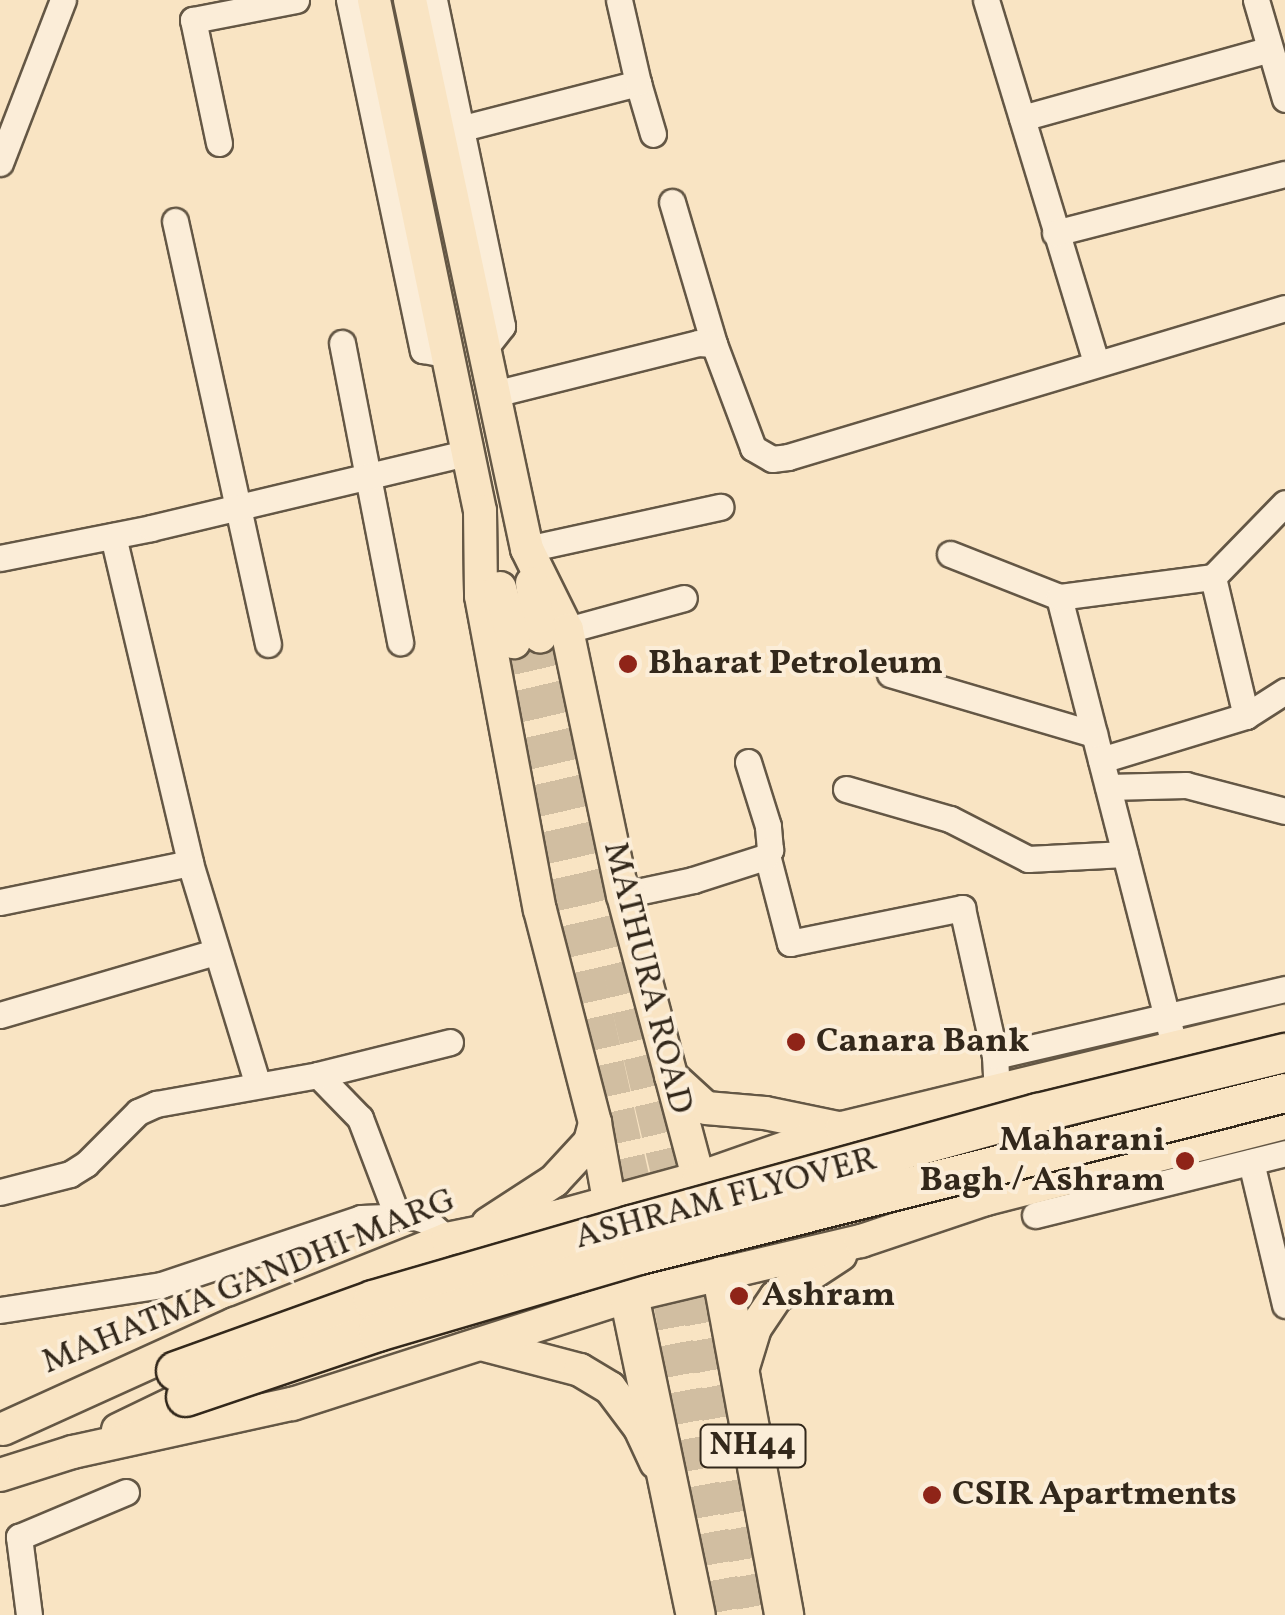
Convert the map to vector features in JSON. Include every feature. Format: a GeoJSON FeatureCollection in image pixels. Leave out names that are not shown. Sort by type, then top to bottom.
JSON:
{"type":"FeatureCollection","features":[{"type":"Feature","properties":{"kind":"highway","name":"ASHRAM FLYOVER"},"geometry":{"type":"LineString","coordinates":[[181,1384],[372,1300],[1038,1114],[1285,1053]]}},
{"type":"Feature","properties":{"kind":"highway","name":"ASHRAM FLYOVER"},"geometry":{"type":"LineString","coordinates":[[181,1384],[378,1332],[640,1255],[1285,1092]]}},
{"type":"Feature","properties":{"kind":"highway","name":"NH44"},"geometry":{"type":"LineString","coordinates":[[609,1200],[696,1615]]}},
{"type":"Feature","properties":{"kind":"highway","name":"MATHURA ROAD"},"geometry":{"type":"LineString","coordinates":[[722,1276],[784,1615]]}},
{"type":"Feature","properties":{"kind":"main road"},"geometry":{"type":"LineString","coordinates":[[374,0],[480,511],[540,636]]}},
{"type":"Feature","properties":{"kind":"main road","name":"MATHURA ROAD"},"geometry":{"type":"LineString","coordinates":[[410,0],[528,548],[540,636],[623,895],[700,1178],[722,1276]]}},
{"type":"Feature","properties":{"kind":"main road"},"geometry":{"type":"LineString","coordinates":[[480,511],[481,596],[521,812],[540,910],[596,1123],[609,1200]]}},
{"type":"Feature","properties":{"kind":"main road","name":"MAHATMA GANDHI MARG"},"geometry":{"type":"LineString","coordinates":[[2,1429],[235,1324],[480,1229],[564,1215],[700,1178],[842,1128],[997,1092],[1172,1032],[1285,1021]]}},
{"type":"Feature","properties":{"kind":"main road"},"geometry":{"type":"LineString","coordinates":[[669,1074],[706,1108],[842,1128],[861,1241]]}},
{"type":"Feature","properties":{"kind":"main road"},"geometry":{"type":"LineString","coordinates":[[960,1100],[986,1200]]}},
{"type":"Feature","properties":{"kind":"main road"},"geometry":{"type":"LineString","coordinates":[[482,1344],[480,1229],[554,1181],[590,1142],[596,1123]]}},
{"type":"Feature","properties":{"kind":"main road"},"geometry":{"type":"LineString","coordinates":[[0,1474],[72,1452],[292,1404],[632,1296],[861,1241],[986,1200],[1285,1123]]}},
{"type":"Feature","properties":{"kind":"main road"},"geometry":{"type":"LineString","coordinates":[[740,1377],[755,1328],[776,1297],[861,1241]]}},
{"type":"Feature","properties":{"kind":"main road"},"geometry":{"type":"LineString","coordinates":[[482,1344],[580,1370],[610,1388],[640,1428],[669,1490]]}},
{"type":"Feature","properties":{"kind":"main road"},"geometry":{"type":"LineString","coordinates":[[72,1452],[181,1384]]}},
{"type":"Feature","properties":{"kind":"main road","name":"MAHATMA GANDHI MARG"},"geometry":{"type":"LineString","coordinates":[[2,1429],[181,1384]]}},
{"type":"Feature","properties":{"kind":"street"},"geometry":{"type":"LineString","coordinates":[[0,163],[63,0]]}},
{"type":"Feature","properties":{"kind":"street"},"geometry":{"type":"LineString","coordinates":[[219,144],[193,20],[296,0]]}},
{"type":"Feature","properties":{"kind":"street"},"geometry":{"type":"LineString","coordinates":[[349,0],[423,350],[442,340]]}},
{"type":"Feature","properties":{"kind":"street"},"geometry":{"type":"LineString","coordinates":[[434,0],[502,326],[481,334]]}},
{"type":"Feature","properties":{"kind":"street"},"geometry":{"type":"LineString","coordinates":[[619,0],[653,134]]}},
{"type":"Feature","properties":{"kind":"street"},"geometry":{"type":"LineString","coordinates":[[986,0],[1096,363]]}},
{"type":"Feature","properties":{"kind":"street"},"geometry":{"type":"LineString","coordinates":[[1256,0],[1285,99]]}},
{"type":"Feature","properties":{"kind":"street"},"geometry":{"type":"LineString","coordinates":[[1022,118],[1270,49]]}},
{"type":"Feature","properties":{"kind":"street"},"geometry":{"type":"LineString","coordinates":[[463,128],[638,84]]}},
{"type":"Feature","properties":{"kind":"street"},"geometry":{"type":"LineString","coordinates":[[1055,233],[1285,174]]}},
{"type":"Feature","properties":{"kind":"street"},"geometry":{"type":"LineString","coordinates":[[672,202],[714,344],[753,448],[772,459],[1285,308]]}},
{"type":"Feature","properties":{"kind":"street"},"geometry":{"type":"LineString","coordinates":[[174,221],[268,644]]}},
{"type":"Feature","properties":{"kind":"street"},"geometry":{"type":"LineString","coordinates":[[342,342],[364,476],[400,642]]}},
{"type":"Feature","properties":{"kind":"street"},"geometry":{"type":"LineString","coordinates":[[494,394],[698,342],[714,344]]}},
{"type":"Feature","properties":{"kind":"street"},"geometry":{"type":"LineString","coordinates":[[0,558],[113,536],[465,453]]}},
{"type":"Feature","properties":{"kind":"street"},"geometry":{"type":"LineString","coordinates":[[950,554],[1059,597],[1213,577],[1285,503]]}},
{"type":"Feature","properties":{"kind":"street"},"geometry":{"type":"LineString","coordinates":[[528,548],[720,506]]}},
{"type":"Feature","properties":{"kind":"street"},"geometry":{"type":"LineString","coordinates":[[113,536],[190,863],[257,1082]]}},
{"type":"Feature","properties":{"kind":"street"},"geometry":{"type":"LineString","coordinates":[[1213,577],[1246,716]]}},
{"type":"Feature","properties":{"kind":"street"},"geometry":{"type":"LineString","coordinates":[[1059,597],[1172,1032]]}},
{"type":"Feature","properties":{"kind":"street"},"geometry":{"type":"LineString","coordinates":[[540,636],[684,598]]}},
{"type":"Feature","properties":{"kind":"street"},"geometry":{"type":"LineString","coordinates":[[890,674],[1094,734]]}},
{"type":"Feature","properties":{"kind":"street"},"geometry":{"type":"LineString","coordinates":[[1101,760],[1246,716],[1285,691]]}},
{"type":"Feature","properties":{"kind":"street"},"geometry":{"type":"LineString","coordinates":[[748,762],[768,826],[767,854],[790,943],[962,908],[994,1056],[997,1092]]}},
{"type":"Feature","properties":{"kind":"street"},"geometry":{"type":"LineString","coordinates":[[1108,788],[1186,786],[1285,812]]}},
{"type":"Feature","properties":{"kind":"street"},"geometry":{"type":"LineString","coordinates":[[846,789],[950,819],[1028,860],[1126,854]]}},
{"type":"Feature","properties":{"kind":"street"},"geometry":{"type":"LineString","coordinates":[[623,895],[755,863],[767,854]]}},
{"type":"Feature","properties":{"kind":"street"},"geometry":{"type":"LineString","coordinates":[[0,902],[190,863]]}},
{"type":"Feature","properties":{"kind":"street"},"geometry":{"type":"LineString","coordinates":[[0,1015],[216,952]]}},
{"type":"Feature","properties":{"kind":"street"},"geometry":{"type":"LineString","coordinates":[[994,1056],[1172,1032],[1285,989]]}},
{"type":"Feature","properties":{"kind":"street"},"geometry":{"type":"LineString","coordinates":[[0,1192],[70,1174],[98,1154],[138,1112],[156,1104],[257,1082],[318,1075],[450,1042]]}},
{"type":"Feature","properties":{"kind":"street"},"geometry":{"type":"LineString","coordinates":[[318,1075],[360,1118],[396,1213]]}},
{"type":"Feature","properties":{"kind":"street"},"geometry":{"type":"LineString","coordinates":[[1034,1215],[1285,1153]]}},
{"type":"Feature","properties":{"kind":"street"},"geometry":{"type":"LineString","coordinates":[[1251,1162],[1285,1306]]}},
{"type":"Feature","properties":{"kind":"street"},"geometry":{"type":"LineString","coordinates":[[0,1310],[161,1285],[361,1218],[396,1213],[428,1221],[447,1240]]}},
{"type":"Feature","properties":{"kind":"street"},"geometry":{"type":"LineString","coordinates":[[28,1615],[18,1537],[126,1492]]}},
{"type":"Feature","properties":{"kind":"tunnel"},"geometry":{"type":"LineString","coordinates":[[540,636],[695,1292],[755,1615]]}},
{"type":"Feature","properties":{"kind":"tunnel"},"geometry":{"type":"LineString","coordinates":[[514,642],[634,1181],[668,1296],[728,1615]]}},
{"type":"Feature","properties":{"kind":"place","name":"Bharat Petroleum"},"geometry":{"type":"Point","coordinates":[628,664]}},
{"type":"Feature","properties":{"kind":"place","name":"Canara Bank"},"geometry":{"type":"Point","coordinates":[796,1042]}},
{"type":"Feature","properties":{"kind":"place","name":"Maharani Bagh / Ashram"},"geometry":{"type":"Point","coordinates":[1185,1161]}},
{"type":"Feature","properties":{"kind":"place","name":"Ashram"},"geometry":{"type":"Point","coordinates":[739,1296]}},
{"type":"Feature","properties":{"kind":"place","name":"CSIR Apartments"},"geometry":{"type":"Point","coordinates":[932,1495]}}]}
